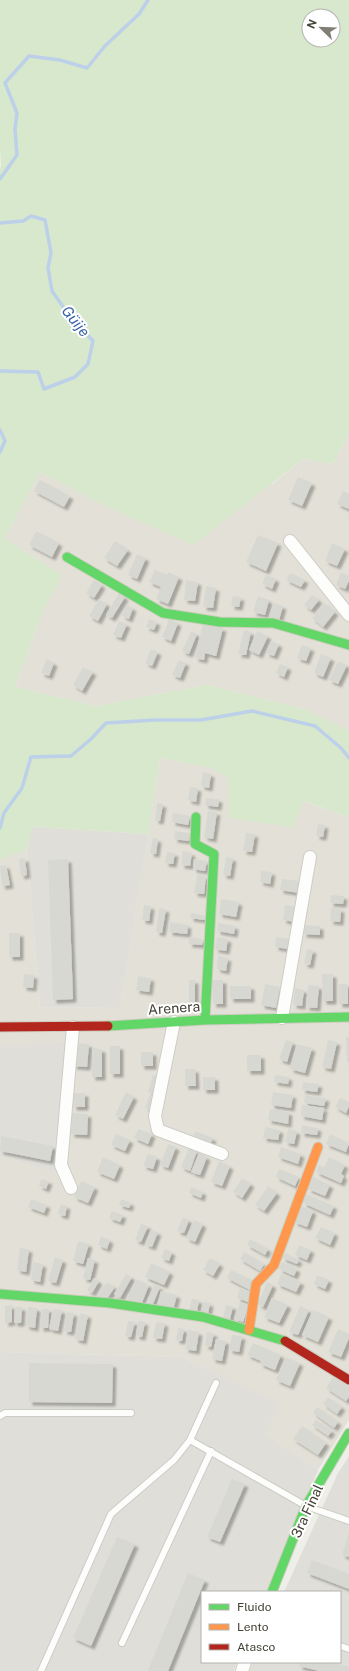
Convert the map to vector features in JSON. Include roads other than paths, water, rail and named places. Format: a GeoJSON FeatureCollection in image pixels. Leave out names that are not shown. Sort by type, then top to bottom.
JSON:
{"type":"FeatureCollection","features":[{"type":"Feature","properties":{"kind":"street"},"geometry":{"type":"LineString","coordinates":[[290,541],[349,615]]}},
{"type":"Feature","properties":{"kind":"street"},"geometry":{"type":"LineString","coordinates":[[67,557],[163,613],[220,622],[273,623],[349,645]]}},
{"type":"Feature","properties":{"kind":"street"},"geometry":{"type":"LineString","coordinates":[[196,817],[196,844],[214,854],[205,1020]]}},
{"type":"Feature","properties":{"kind":"street"},"geometry":{"type":"LineString","coordinates":[[282,1018],[310,857]]}},
{"type":"Feature","properties":{"kind":"street","name":"Arenera"},"geometry":{"type":"LineString","coordinates":[[0,1027],[73,1027],[205,1020],[349,1017]]}},
{"type":"Feature","properties":{"kind":"street"},"geometry":{"type":"LineString","coordinates":[[174,1022],[155,1116],[158,1130],[222,1154]]}},
{"type":"Feature","properties":{"kind":"street"},"geometry":{"type":"LineString","coordinates":[[71,1188],[60,1164],[73,1027]]}},
{"type":"Feature","properties":{"kind":"street"},"geometry":{"type":"LineString","coordinates":[[249,1330],[256,1284],[274,1265],[318,1147]]}},
{"type":"Feature","properties":{"kind":"street"},"geometry":{"type":"LineString","coordinates":[[0,1294],[118,1304],[204,1318],[284,1340],[349,1380]]}},
{"type":"Feature","properties":{"kind":"street","name":"3ra Final"},"geometry":{"type":"LineString","coordinates":[[272,1591],[306,1506],[349,1433]]}},
{"type":"Feature","properties":{"kind":"lane"},"geometry":{"type":"LineString","coordinates":[[41,1671],[111,1514],[174,1460],[190,1440],[216,1383]]}},
{"type":"Feature","properties":{"kind":"lane"},"geometry":{"type":"LineString","coordinates":[[0,1416],[5,1413],[131,1413]]}},
{"type":"Feature","properties":{"kind":"lane"},"geometry":{"type":"LineString","coordinates":[[190,1440],[306,1506],[349,1521]]}},
{"type":"Feature","properties":{"kind":"lane"},"geometry":{"type":"LineString","coordinates":[[122,1643],[211,1451]]}},
{"type":"Feature","properties":{"kind":"waterway","name":"Güije"},"geometry":{"type":"LineString","coordinates":[[0,179],[17,155],[15,129],[17,113],[5,83],[29,56],[60,60],[87,68],[105,46],[139,14],[148,0]]}},
{"type":"Feature","properties":{"kind":"waterway","name":"Güije"},"geometry":{"type":"LineString","coordinates":[[0,223],[23,221],[31,216],[45,220],[51,253],[48,268],[52,291],[69,315],[93,341],[88,364],[75,377],[44,389],[38,372],[0,371]]}},
{"type":"Feature","properties":{"kind":"waterway","name":"Güije"},"geometry":{"type":"LineString","coordinates":[[0,430],[5,441],[0,452]]}},
{"type":"Feature","properties":{"kind":"waterway"},"geometry":{"type":"LineString","coordinates":[[0,828],[4,813],[22,788],[31,757],[71,756],[91,739],[106,723],[155,720],[201,720],[252,711],[315,726],[341,748],[349,758]]}}]}
